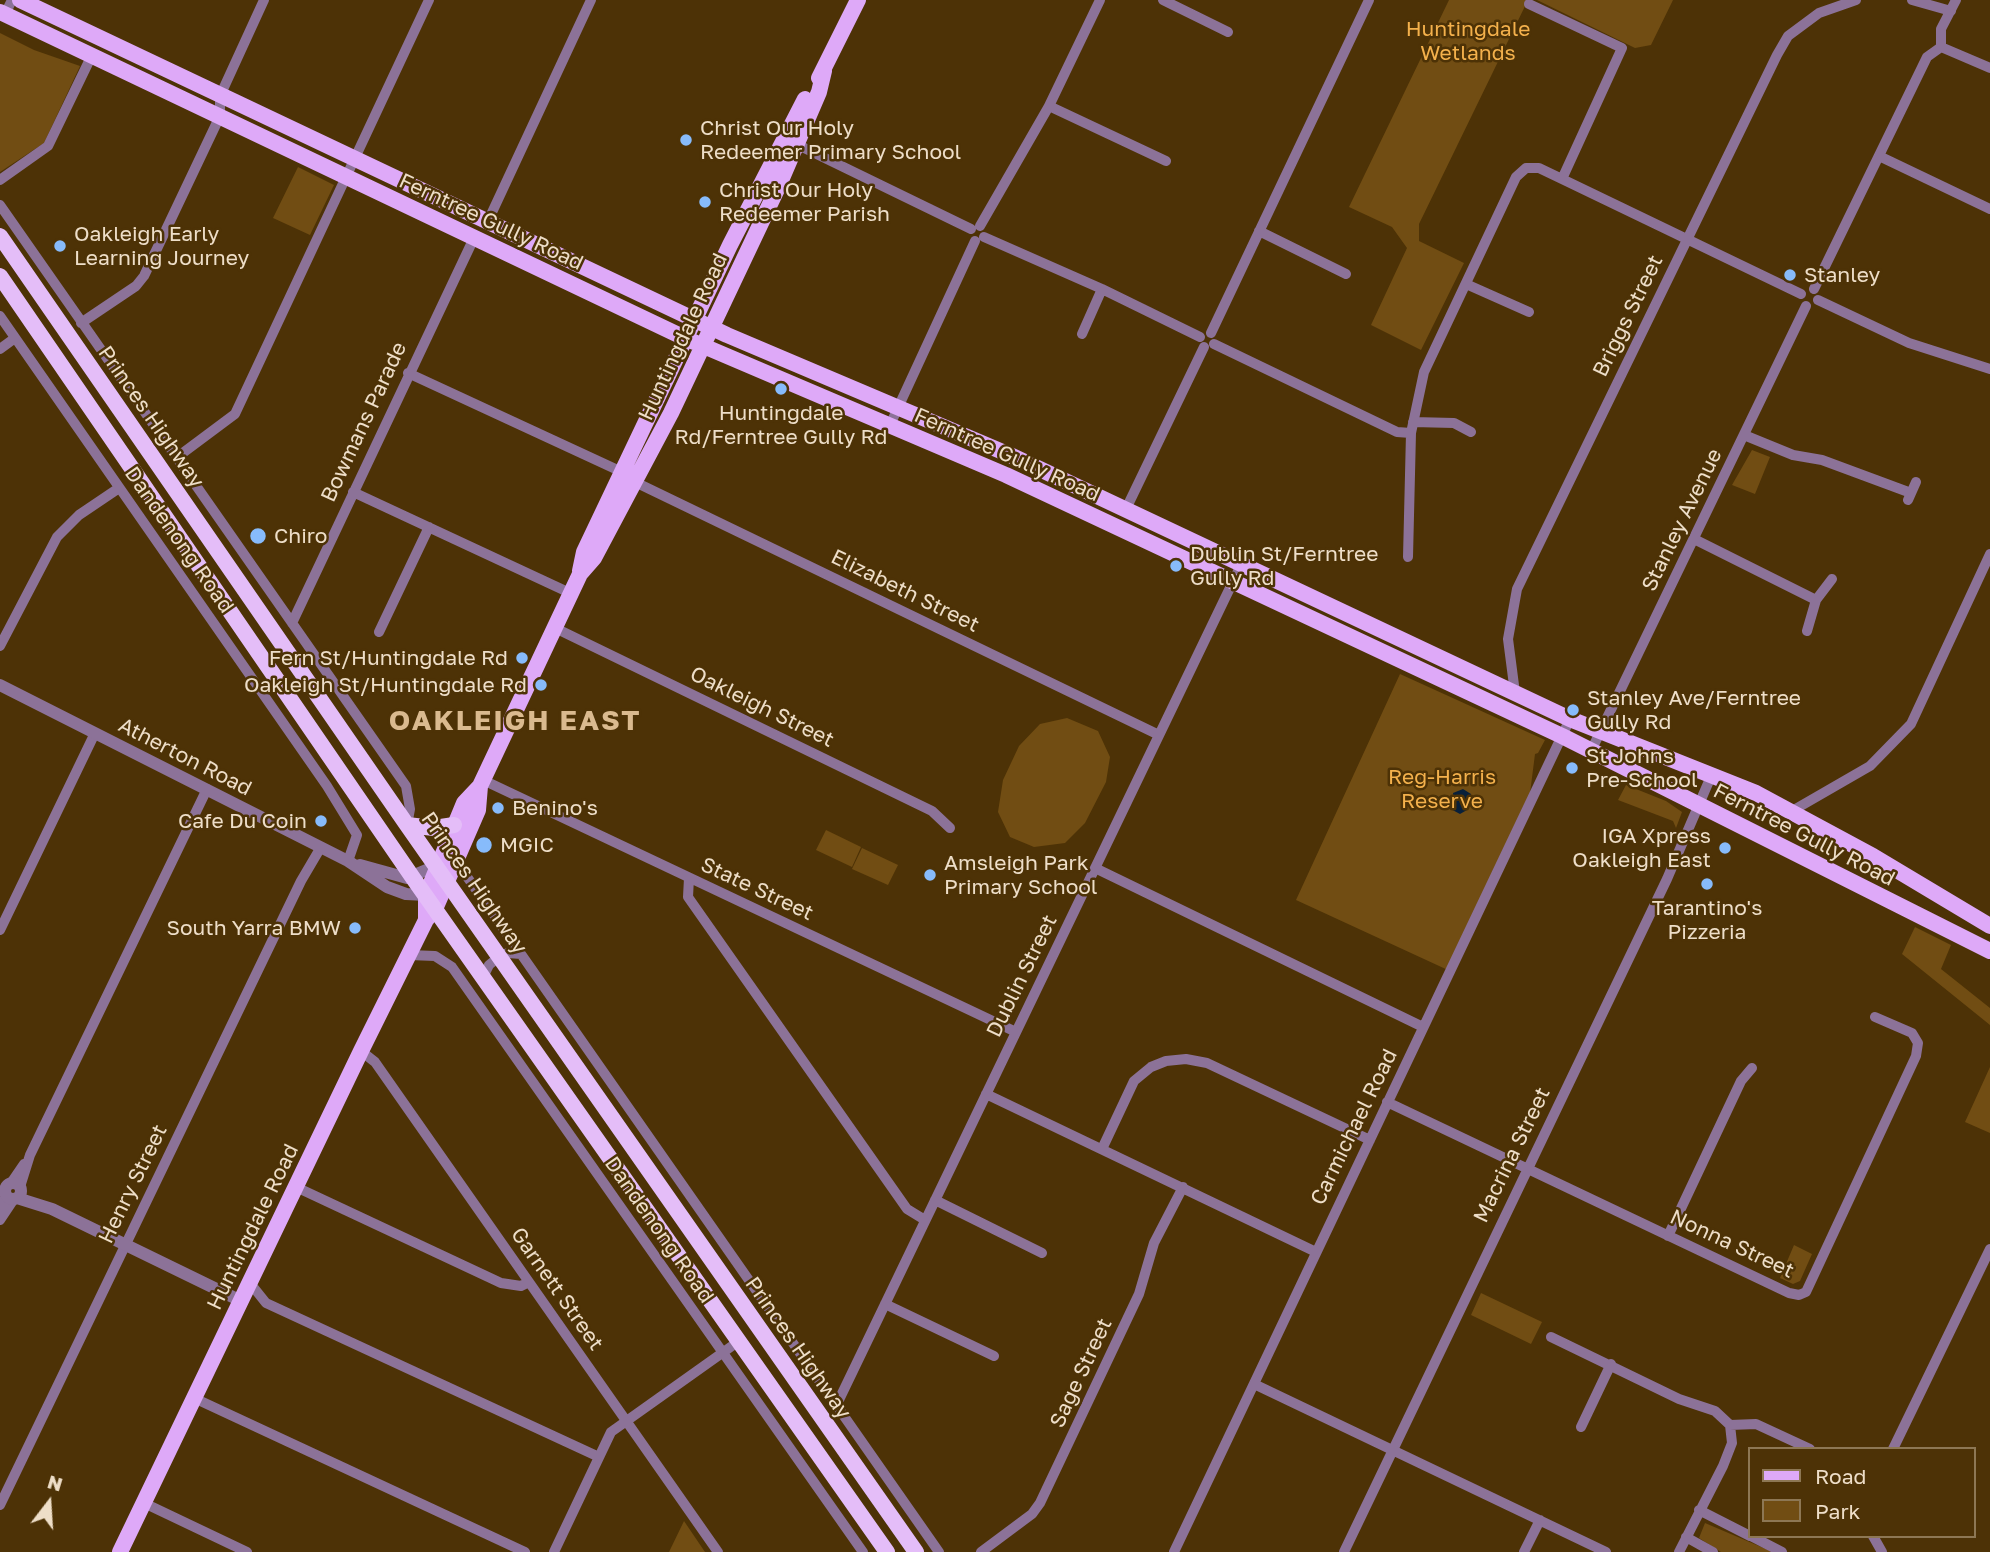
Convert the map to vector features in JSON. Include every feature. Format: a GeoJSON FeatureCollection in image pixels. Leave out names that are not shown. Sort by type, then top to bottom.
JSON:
{"type":"FeatureCollection","features":[{"type":"Feature","properties":{"kind":"highway","name":"Princes Highway"},"geometry":{"type":"LineString","coordinates":[[0,236],[407,825],[916,1552]]}},
{"type":"Feature","properties":{"kind":"highway","name":"Princes Highway"},"geometry":{"type":"LineString","coordinates":[[0,276],[356,794],[413,878],[429,908],[483,977],[887,1552]]}},
{"type":"Feature","properties":{"kind":"highway"},"geometry":{"type":"LineString","coordinates":[[407,825],[434,828],[454,825]]}},
{"type":"Feature","properties":{"kind":"main road","name":"Ferntree Gully Road"},"geometry":{"type":"LineString","coordinates":[[20,0],[695,320],[1010,455],[1570,719],[1712,774],[1792,811],[1990,926]]}},
{"type":"Feature","properties":{"kind":"main road","name":"Huntingdale Road"},"geometry":{"type":"LineString","coordinates":[[120,1552],[409,955],[429,908],[447,882],[478,810],[482,783],[580,574],[584,552],[702,346],[791,141],[858,0]]}},
{"type":"Feature","properties":{"kind":"main road","name":"Ferntree Gully Road"},"geometry":{"type":"LineString","coordinates":[[6,9],[92,55],[687,339],[1006,475],[1562,736],[1990,951]]}},
{"type":"Feature","properties":{"kind":"main road","name":"Huntingdale Road"},"geometry":{"type":"LineString","coordinates":[[629,477],[695,320],[791,141]]}},
{"type":"Feature","properties":{"kind":"main road","name":"Huntingdale Road"},"geometry":{"type":"LineString","coordinates":[[429,908],[436,866],[464,803],[482,783]]}},
{"type":"Feature","properties":{"kind":"street"},"geometry":{"type":"LineString","coordinates":[[81,323],[135,286],[144,276],[220,116],[220,96],[264,0]]}},
{"type":"Feature","properties":{"kind":"street"},"geometry":{"type":"LineString","coordinates":[[176,458],[235,414],[349,177],[429,0]]}},
{"type":"Feature","properties":{"kind":"street"},"geometry":{"type":"LineString","coordinates":[[488,221],[591,0]]}},
{"type":"Feature","properties":{"kind":"street"},"geometry":{"type":"LineString","coordinates":[[890,425],[978,233],[1049,106],[1100,0]]}},
{"type":"Feature","properties":{"kind":"street"},"geometry":{"type":"LineString","coordinates":[[1163,0],[1228,32]]}},
{"type":"Feature","properties":{"kind":"street"},"geometry":{"type":"LineString","coordinates":[[1125,511],[1369,0]]}},
{"type":"Feature","properties":{"kind":"street","name":"Briggs Street"},"geometry":{"type":"LineString","coordinates":[[1515,693],[1508,639],[1517,589],[1686,241],[1788,36],[1819,13],[1856,0]]}},
{"type":"Feature","properties":{"kind":"street"},"geometry":{"type":"LineString","coordinates":[[1912,0],[1951,11]]}},
{"type":"Feature","properties":{"kind":"street"},"geometry":{"type":"LineString","coordinates":[[1941,47],[1941,30],[1956,0]]}},
{"type":"Feature","properties":{"kind":"street"},"geometry":{"type":"LineString","coordinates":[[1529,4],[1622,48],[1562,179]]}},
{"type":"Feature","properties":{"kind":"street"},"geometry":{"type":"LineString","coordinates":[[1941,47],[1990,68]]}},
{"type":"Feature","properties":{"kind":"street"},"geometry":{"type":"LineString","coordinates":[[1941,47],[1927,57],[1814,289],[1818,300],[1909,343],[1990,369]]}},
{"type":"Feature","properties":{"kind":"street"},"geometry":{"type":"LineString","coordinates":[[0,180],[48,146],[92,55]]}},
{"type":"Feature","properties":{"kind":"street"},"geometry":{"type":"LineString","coordinates":[[1049,106],[1166,161]]}},
{"type":"Feature","properties":{"kind":"street"},"geometry":{"type":"LineString","coordinates":[[791,141],[1397,432],[1411,433]]}},
{"type":"Feature","properties":{"kind":"street"},"geometry":{"type":"LineString","coordinates":[[1879,156],[1990,209]]}},
{"type":"Feature","properties":{"kind":"street"},"geometry":{"type":"LineString","coordinates":[[1408,557],[1411,433],[1423,372],[1516,177],[1526,168],[1539,168],[1801,295],[1806,306],[1815,305],[1818,300]]}},
{"type":"Feature","properties":{"kind":"street","name":"Dandenong Road"},"geometry":{"type":"LineString","coordinates":[[0,205],[406,786],[410,809],[407,825]]}},
{"type":"Feature","properties":{"kind":"street"},"geometry":{"type":"LineString","coordinates":[[1259,231],[1346,274]]}},
{"type":"Feature","properties":{"kind":"street","name":"Bowmans Parade"},"geometry":{"type":"LineString","coordinates":[[292,623],[474,238]]}},
{"type":"Feature","properties":{"kind":"street"},"geometry":{"type":"LineString","coordinates":[[1466,284],[1529,312]]}},
{"type":"Feature","properties":{"kind":"street"},"geometry":{"type":"LineString","coordinates":[[1801,295],[1807,288],[1814,289]]}},
{"type":"Feature","properties":{"kind":"street"},"geometry":{"type":"LineString","coordinates":[[1082,334],[1102,289]]}},
{"type":"Feature","properties":{"kind":"street","name":"Stanley Avenue"},"geometry":{"type":"LineString","coordinates":[[1591,751],[1806,306]]}},
{"type":"Feature","properties":{"kind":"street","name":"Dandenong Road"},"geometry":{"type":"LineString","coordinates":[[0,316],[327,786],[357,835],[350,862]]}},
{"type":"Feature","properties":{"kind":"street"},"geometry":{"type":"LineString","coordinates":[[0,349],[15,338]]}},
{"type":"Feature","properties":{"kind":"street","name":"Elizabeth Street"},"geometry":{"type":"LineString","coordinates":[[408,373],[629,477],[1159,736]]}},
{"type":"Feature","properties":{"kind":"street"},"geometry":{"type":"LineString","coordinates":[[1413,422],[1454,423],[1471,432]]}},
{"type":"Feature","properties":{"kind":"street"},"geometry":{"type":"LineString","coordinates":[[1744,435],[1793,455],[1822,460],[1910,496],[1916,482]]}},
{"type":"Feature","properties":{"kind":"street"},"geometry":{"type":"LineString","coordinates":[[0,646],[57,537],[79,516],[119,488]]}},
{"type":"Feature","properties":{"kind":"street"},"geometry":{"type":"LineString","coordinates":[[353,492],[570,593]]}},
{"type":"Feature","properties":{"kind":"street"},"geometry":{"type":"LineString","coordinates":[[379,632],[429,527]]}},
{"type":"Feature","properties":{"kind":"street"},"geometry":{"type":"LineString","coordinates":[[1694,539],[1816,600]]}},
{"type":"Feature","properties":{"kind":"street"},"geometry":{"type":"LineString","coordinates":[[1792,811],[1870,766],[1911,724],[1990,554]]}},
{"type":"Feature","properties":{"kind":"street","name":"Dublin Street"},"geometry":{"type":"LineString","coordinates":[[837,1404],[1241,565]]}},
{"type":"Feature","properties":{"kind":"street"},"geometry":{"type":"LineString","coordinates":[[1807,631],[1816,600],[1832,579]]}},
{"type":"Feature","properties":{"kind":"street","name":"Oakleigh Street"},"geometry":{"type":"LineString","coordinates":[[553,627],[932,811],[950,828]]}},
{"type":"Feature","properties":{"kind":"street","name":"Atherton Road"},"geometry":{"type":"LineString","coordinates":[[0,685],[350,862],[387,887],[406,894],[429,908]]}},
{"type":"Feature","properties":{"kind":"street","name":"Carmichael Road"},"geometry":{"type":"LineString","coordinates":[[1174,1552],[1570,719]]}},
{"type":"Feature","properties":{"kind":"street"},"geometry":{"type":"LineString","coordinates":[[0,930],[95,733]]}},
{"type":"Feature","properties":{"kind":"street","name":"Macrina Street"},"geometry":{"type":"LineString","coordinates":[[1344,1552],[1667,879],[1712,774]]}},
{"type":"Feature","properties":{"kind":"street","name":"State Street"},"geometry":{"type":"LineString","coordinates":[[482,783],[1016,1032]]}},
{"type":"Feature","properties":{"kind":"street"},"geometry":{"type":"LineString","coordinates":[[327,786],[356,794]]}},
{"type":"Feature","properties":{"kind":"street"},"geometry":{"type":"LineString","coordinates":[[0,1214],[206,789]]}},
{"type":"Feature","properties":{"kind":"street","name":"Henry Street"},"geometry":{"type":"LineString","coordinates":[[0,1505],[318,846]]}},
{"type":"Feature","properties":{"kind":"street"},"geometry":{"type":"LineString","coordinates":[[456,861],[939,1552]]}},
{"type":"Feature","properties":{"kind":"street","name":"Atherton Road"},"geometry":{"type":"LineString","coordinates":[[350,862],[391,876],[413,878]]}},
{"type":"Feature","properties":{"kind":"street"},"geometry":{"type":"LineString","coordinates":[[413,878],[436,866]]}},
{"type":"Feature","properties":{"kind":"street"},"geometry":{"type":"LineString","coordinates":[[1095,868],[1423,1027]]}},
{"type":"Feature","properties":{"kind":"street"},"geometry":{"type":"LineString","coordinates":[[690,878],[688,897],[906,1209],[925,1220]]}},
{"type":"Feature","properties":{"kind":"street"},"geometry":{"type":"LineString","coordinates":[[483,977],[489,965],[500,956],[521,954]]}},
{"type":"Feature","properties":{"kind":"street","name":"Dandenong Road"},"geometry":{"type":"LineString","coordinates":[[409,955],[435,956],[452,967],[863,1552]]}},
{"type":"Feature","properties":{"kind":"street","name":"Nonna Street"},"geometry":{"type":"LineString","coordinates":[[1387,1102],[1789,1293],[1806,1292],[1916,1056],[1918,1043],[1912,1033],[1875,1017]]}},
{"type":"Feature","properties":{"kind":"street","name":"Garnett Street"},"geometry":{"type":"LineString","coordinates":[[361,1051],[375,1062],[718,1552]]}},
{"type":"Feature","properties":{"kind":"street"},"geometry":{"type":"LineString","coordinates":[[1102,1149],[1134,1081],[1151,1067],[1166,1061],[1186,1059],[1207,1063],[1370,1140]]}},
{"type":"Feature","properties":{"kind":"street"},"geometry":{"type":"LineString","coordinates":[[1668,1236],[1741,1082],[1752,1068]]}},
{"type":"Feature","properties":{"kind":"street"},"geometry":{"type":"LineString","coordinates":[[986,1094],[1316,1252]]}},
{"type":"Feature","properties":{"kind":"street"},"geometry":{"type":"LineString","coordinates":[[296,1187],[501,1283],[521,1286],[529,1282]]}},
{"type":"Feature","properties":{"kind":"street","name":"Sage Street"},"geometry":{"type":"LineString","coordinates":[[981,1552],[1032,1514],[1040,1503],[1139,1294],[1154,1243],[1182,1187]]}},
{"type":"Feature","properties":{"kind":"street"},"geometry":{"type":"LineString","coordinates":[[10,1189],[241,1301]]}},
{"type":"Feature","properties":{"kind":"street"},"geometry":{"type":"LineString","coordinates":[[0,1220],[10,1189]]}},
{"type":"Feature","properties":{"kind":"street"},"geometry":{"type":"LineString","coordinates":[[935,1200],[1042,1252]]}},
{"type":"Feature","properties":{"kind":"street","name":"Dandenong Road"},"geometry":{"type":"LineString","coordinates":[[707,1255],[724,1244]]}},
{"type":"Feature","properties":{"kind":"street"},"geometry":{"type":"LineString","coordinates":[[1894,1447],[1990,1249]]}},
{"type":"Feature","properties":{"kind":"street"},"geometry":{"type":"LineString","coordinates":[[250,1283],[266,1303],[599,1457]]}},
{"type":"Feature","properties":{"kind":"street"},"geometry":{"type":"LineString","coordinates":[[884,1304],[993,1356]]}},
{"type":"Feature","properties":{"kind":"street"},"geometry":{"type":"LineString","coordinates":[[1551,1337],[1679,1399],[1715,1411],[1730,1425],[1732,1443],[1679,1552]]}},
{"type":"Feature","properties":{"kind":"street"},"geometry":{"type":"LineString","coordinates":[[554,1552],[611,1432],[739,1341]]}},
{"type":"Feature","properties":{"kind":"street"},"geometry":{"type":"LineString","coordinates":[[1581,1427],[1611,1364]]}},
{"type":"Feature","properties":{"kind":"street"},"geometry":{"type":"LineString","coordinates":[[1254,1384],[1606,1552]]}},
{"type":"Feature","properties":{"kind":"street"},"geometry":{"type":"LineString","coordinates":[[194,1398],[525,1552]]}},
{"type":"Feature","properties":{"kind":"street"},"geometry":{"type":"LineString","coordinates":[[1730,1425],[1756,1424],[1806,1447]]}},
{"type":"Feature","properties":{"kind":"street"},"geometry":{"type":"LineString","coordinates":[[144,1503],[247,1552]]}},
{"type":"Feature","properties":{"kind":"street"},"geometry":{"type":"LineString","coordinates":[[1699,1510],[1748,1534]]}},
{"type":"Feature","properties":{"kind":"street"},"geometry":{"type":"LineString","coordinates":[[1524,1552],[1540,1520]]}},
{"type":"Feature","properties":{"kind":"street"},"geometry":{"type":"LineString","coordinates":[[1686,1537],[1713,1552]]}},
{"type":"Feature","properties":{"kind":"street"},"geometry":{"type":"LineString","coordinates":[[1755,1538],[1782,1552]]}},
{"type":"Feature","properties":{"kind":"green space","name":"Huntingdale Wetlands"},"geometry":{"type":"Polygon","coordinates":[[[1449,0],[1528,0],[1419,224],[1419,241],[1464,263],[1421,350],[1371,325],[1407,248],[1392,227],[1349,207],[1449,0]]]}},
{"type":"Feature","properties":{"kind":"green space","name":"Huntingdale Wetlands"},"geometry":{"type":"Polygon","coordinates":[[[1537,0],[1673,0],[1651,45],[1635,48],[1537,0]]]}},
{"type":"Feature","properties":{"kind":"green space"},"geometry":{"type":"Polygon","coordinates":[[[0,33],[34,50],[80,66],[44,143],[0,172],[0,33]]]}},
{"type":"Feature","properties":{"kind":"green space"},"geometry":{"type":"Polygon","coordinates":[[[298,167],[334,185],[310,235],[273,218],[298,167]]]}},
{"type":"Feature","properties":{"kind":"green space"},"geometry":{"type":"Polygon","coordinates":[[[1752,450],[1770,457],[1755,494],[1732,485],[1752,450]]]}},
{"type":"Feature","properties":{"kind":"green space","name":"Reg-Harris Reserve"},"geometry":{"type":"Polygon","coordinates":[[[1400,674],[1545,740],[1535,754],[1528,809],[1450,971],[1296,900],[1400,674]]]}},
{"type":"Feature","properties":{"kind":"green space"},"geometry":{"type":"Polygon","coordinates":[[[1067,718],[1098,731],[1110,757],[1106,782],[1085,823],[1065,843],[1034,847],[1010,837],[998,812],[1003,780],[1019,746],[1040,724],[1067,718]]]}},
{"type":"Feature","properties":{"kind":"green space"},"geometry":{"type":"Polygon","coordinates":[[[1626,785],[1666,801],[1682,812],[1676,828],[1673,821],[1618,800],[1626,785]]]}},
{"type":"Feature","properties":{"kind":"green space"},"geometry":{"type":"Polygon","coordinates":[[[826,830],[861,847],[852,867],[816,850],[826,830]]]}},
{"type":"Feature","properties":{"kind":"green space"},"geometry":{"type":"Polygon","coordinates":[[[862,848],[898,865],[888,885],[852,869],[862,848]]]}},
{"type":"Feature","properties":{"kind":"green space"},"geometry":{"type":"Polygon","coordinates":[[[1915,927],[1951,945],[1941,969],[1990,1008],[1990,1025],[1902,954],[1915,927]]]}},
{"type":"Feature","properties":{"kind":"green space"},"geometry":{"type":"Polygon","coordinates":[[[1990,1067],[1990,1133],[1965,1122],[1990,1067]]]}},
{"type":"Feature","properties":{"kind":"green space"},"geometry":{"type":"Polygon","coordinates":[[[1794,1245],[1812,1254],[1800,1281],[1793,1284],[1780,1278],[1794,1245]]]}},
{"type":"Feature","properties":{"kind":"green space"},"geometry":{"type":"Polygon","coordinates":[[[1481,1293],[1542,1322],[1531,1344],[1471,1315],[1481,1293]]]}},
{"type":"Feature","properties":{"kind":"green space"},"geometry":{"type":"Polygon","coordinates":[[[684,1521],[705,1552],[669,1552],[684,1521]]]}},
{"type":"Feature","properties":{"kind":"green space"},"geometry":{"type":"Polygon","coordinates":[[[1705,1523],[1773,1552],[1721,1552],[1699,1538],[1705,1523]]]}},
{"type":"Feature","properties":{"kind":"water"},"geometry":{"type":"Polygon","coordinates":[[[1463,789],[1471,794],[1467,810],[1460,814],[1445,806],[1428,804],[1427,800],[1435,795],[1454,805],[1453,793],[1463,789]]]}},
{"type":"Feature","properties":{"kind":"place","name":"Christ Our Holy Redeemer Primary School"},"geometry":{"type":"Point","coordinates":[686,140]}},
{"type":"Feature","properties":{"kind":"place","name":"Christ Our Holy Redeemer Parish"},"geometry":{"type":"Point","coordinates":[705,202]}},
{"type":"Feature","properties":{"kind":"place","name":"Oakleigh Early Learning Journey"},"geometry":{"type":"Point","coordinates":[60,246]}},
{"type":"Feature","properties":{"kind":"place","name":"Stanley"},"geometry":{"type":"Point","coordinates":[1790,275]}},
{"type":"Feature","properties":{"kind":"place","name":"Huntingdale Rd/Ferntree Gully Rd"},"geometry":{"type":"Point","coordinates":[781,389]}},
{"type":"Feature","properties":{"kind":"place","name":"Chiro"},"geometry":{"type":"Point","coordinates":[258,536]}},
{"type":"Feature","properties":{"kind":"place","name":"Dublin St/Ferntree Gully Rd"},"geometry":{"type":"Point","coordinates":[1176,566]}},
{"type":"Feature","properties":{"kind":"place","name":"Fern St/Huntingdale Rd"},"geometry":{"type":"Point","coordinates":[522,658]}},
{"type":"Feature","properties":{"kind":"place","name":"Oakleigh St/Huntingdale Rd"},"geometry":{"type":"Point","coordinates":[541,685]}},
{"type":"Feature","properties":{"kind":"place","name":"Stanley Ave/Ferntree Gully Rd"},"geometry":{"type":"Point","coordinates":[1573,710]}},
{"type":"Feature","properties":{"kind":"place","name":"St Johns Pre-School"},"geometry":{"type":"Point","coordinates":[1572,768]}},
{"type":"Feature","properties":{"kind":"place","name":"Benino's"},"geometry":{"type":"Point","coordinates":[498,808]}},
{"type":"Feature","properties":{"kind":"place","name":"Cafe Du Coin"},"geometry":{"type":"Point","coordinates":[321,821]}},
{"type":"Feature","properties":{"kind":"place","name":"MGIC"},"geometry":{"type":"Point","coordinates":[484,845]}},
{"type":"Feature","properties":{"kind":"place","name":"IGA Xpress Oakleigh East"},"geometry":{"type":"Point","coordinates":[1725,848]}},
{"type":"Feature","properties":{"kind":"place","name":"Amsleigh Park Primary School"},"geometry":{"type":"Point","coordinates":[930,875]}},
{"type":"Feature","properties":{"kind":"place","name":"Tarantino's Pizzeria"},"geometry":{"type":"Point","coordinates":[1707,884]}},
{"type":"Feature","properties":{"kind":"place","name":"South Yarra BMW"},"geometry":{"type":"Point","coordinates":[355,928]}},
{"type":"Feature","properties":{"kind":"district","name":"OAKLEIGH EAST"},"geometry":{"type":"Point","coordinates":[515,721]}}]}
